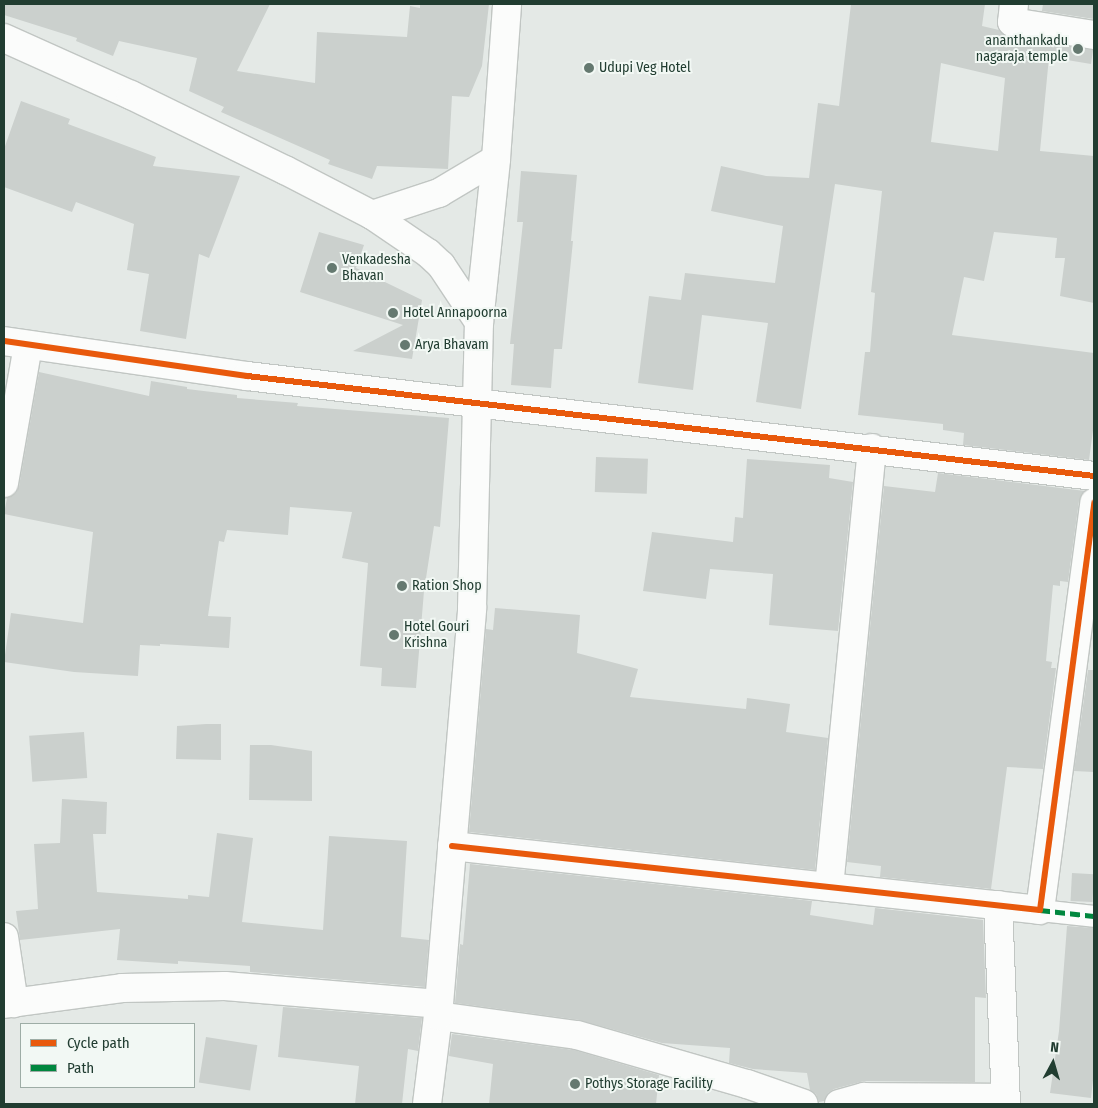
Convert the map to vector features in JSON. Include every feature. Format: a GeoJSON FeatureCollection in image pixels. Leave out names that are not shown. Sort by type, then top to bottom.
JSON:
{"type":"FeatureCollection","features":[{"type":"Feature","properties":{"kind":"street"},"geometry":{"type":"LineString","coordinates":[[427,1104],[438,1010],[472,608],[479,322],[496,159],[507,4]]}},
{"type":"Feature","properties":{"kind":"street"},"geometry":{"type":"LineString","coordinates":[[1014,4],[1012,22],[1094,36]]}},
{"type":"Feature","properties":{"kind":"street"},"geometry":{"type":"LineString","coordinates":[[4,38],[131,95],[285,170],[372,215],[428,252],[442,265],[479,322]]}},
{"type":"Feature","properties":{"kind":"street"},"geometry":{"type":"LineString","coordinates":[[372,215],[439,193],[496,159]]}},
{"type":"Feature","properties":{"kind":"street"},"geometry":{"type":"LineString","coordinates":[[4,483],[16,343],[247,376],[476,404],[872,448],[1094,476]]}},
{"type":"Feature","properties":{"kind":"street"},"geometry":{"type":"LineString","coordinates":[[829,887],[872,448]]}},
{"type":"Feature","properties":{"kind":"street"},"geometry":{"type":"LineString","coordinates":[[1040,910],[1094,503]]}},
{"type":"Feature","properties":{"kind":"street"},"geometry":{"type":"LineString","coordinates":[[452,846],[1094,916]]}},
{"type":"Feature","properties":{"kind":"street"},"geometry":{"type":"LineString","coordinates":[[847,1103],[864,1096],[1006,1101],[998,905]]}},
{"type":"Feature","properties":{"kind":"street"},"geometry":{"type":"LineString","coordinates":[[4,937],[9,1004],[122,988],[225,986],[438,1010],[577,1035],[751,1094],[804,1104]]}},
{"type":"Feature","properties":{"kind":"building"},"geometry":{"type":"Polygon","coordinates":[[[4,4],[270,4],[237,71],[315,83],[317,32],[407,37],[410,6],[420,8],[420,4],[489,4],[482,66],[469,97],[452,96],[448,169],[377,166],[372,179],[328,164],[330,160],[221,112],[224,107],[189,91],[197,58],[119,41],[113,56],[76,41],[77,38],[4,15],[4,4]]]}},
{"type":"Feature","properties":{"kind":"building"},"geometry":{"type":"Polygon","coordinates":[[[851,4],[985,4],[982,26],[999,30],[1010,37],[1093,50],[1091,64],[1049,57],[1040,151],[1094,156],[1094,303],[1060,296],[1065,258],[1055,258],[1057,238],[994,232],[984,281],[964,277],[952,335],[1094,353],[1094,423],[1089,460],[963,445],[964,433],[943,430],[943,424],[858,415],[865,352],[870,352],[875,293],[871,292],[882,191],[835,184],[801,409],[756,402],[768,323],[702,315],[693,390],[638,383],[649,296],[681,300],[685,273],[775,283],[783,226],[711,211],[721,166],[766,176],[809,178],[818,103],[839,106],[851,4]],[[941,63],[931,142],[998,151],[1005,78],[941,63]]]}},
{"type":"Feature","properties":{"kind":"building"},"geometry":{"type":"Polygon","coordinates":[[[1043,4],[1094,4],[1094,19],[1042,11],[1043,4]]]}},
{"type":"Feature","properties":{"kind":"building"},"geometry":{"type":"Polygon","coordinates":[[[21,101],[70,119],[68,124],[156,157],[153,166],[240,176],[209,258],[199,254],[186,339],[140,331],[149,274],[127,270],[134,224],[76,202],[72,212],[4,187],[4,149],[21,101]]]}},
{"type":"Feature","properties":{"kind":"building"},"geometry":{"type":"Polygon","coordinates":[[[521,171],[577,175],[571,241],[573,241],[562,349],[554,349],[551,388],[511,385],[514,344],[510,344],[523,222],[517,222],[521,171]]]}},
{"type":"Feature","properties":{"kind":"building"},"geometry":{"type":"Polygon","coordinates":[[[319,232],[364,245],[356,268],[422,300],[412,359],[353,351],[403,325],[300,292],[319,232]]]}},
{"type":"Feature","properties":{"kind":"building"},"geometry":{"type":"Polygon","coordinates":[[[39,372],[149,396],[151,381],[187,387],[187,389],[237,395],[237,398],[298,403],[297,406],[449,418],[440,527],[434,526],[424,591],[416,688],[381,686],[382,668],[360,666],[368,563],[342,558],[352,512],[290,507],[288,535],[227,530],[224,542],[219,541],[208,616],[231,617],[229,648],[160,644],[160,646],[140,645],[138,676],[74,672],[4,662],[11,613],[83,623],[93,532],[4,514],[7,498],[16,493],[19,486],[39,372]]]}},
{"type":"Feature","properties":{"kind":"building"},"geometry":{"type":"Polygon","coordinates":[[[596,457],[648,459],[647,494],[595,492],[596,457]]]}},
{"type":"Feature","properties":{"kind":"building"},"geometry":{"type":"Polygon","coordinates":[[[747,459],[830,465],[829,478],[853,482],[838,631],[769,625],[773,574],[710,569],[706,599],[643,591],[652,532],[733,542],[735,517],[743,518],[747,459]]]}},
{"type":"Feature","properties":{"kind":"building"},"geometry":{"type":"Polygon","coordinates":[[[938,473],[1085,491],[1079,501],[1068,582],[1060,581],[1060,586],[1053,585],[1046,661],[1052,662],[1051,668],[1056,668],[1043,769],[1007,767],[991,889],[880,877],[881,866],[847,862],[884,486],[935,492],[938,473]]]}},
{"type":"Feature","properties":{"kind":"building"},"geometry":{"type":"Polygon","coordinates":[[[495,608],[580,615],[577,653],[638,669],[630,697],[746,709],[747,698],[790,704],[786,732],[828,738],[815,870],[469,832],[486,629],[493,630],[495,608]]]}},
{"type":"Feature","properties":{"kind":"building"},"geometry":{"type":"Polygon","coordinates":[[[1088,670],[1094,670],[1094,772],[1074,771],[1088,670]]]}},
{"type":"Feature","properties":{"kind":"building"},"geometry":{"type":"Polygon","coordinates":[[[221,724],[221,760],[176,759],[177,726],[221,724]]]}},
{"type":"Feature","properties":{"kind":"building"},"geometry":{"type":"Polygon","coordinates":[[[84,732],[87,778],[32,782],[29,736],[84,732]]]}},
{"type":"Feature","properties":{"kind":"building"},"geometry":{"type":"Polygon","coordinates":[[[250,745],[271,745],[312,751],[312,801],[249,800],[250,745]]]}},
{"type":"Feature","properties":{"kind":"building"},"geometry":{"type":"Polygon","coordinates":[[[62,799],[107,802],[106,834],[93,834],[97,892],[188,899],[188,895],[209,897],[217,833],[253,838],[242,922],[323,930],[329,836],[407,841],[401,937],[429,940],[425,987],[250,972],[250,966],[178,961],[178,964],[117,960],[120,929],[20,940],[16,911],[38,909],[34,844],[60,843],[62,799]]]}},
{"type":"Feature","properties":{"kind":"building"},"geometry":{"type":"Polygon","coordinates":[[[470,864],[812,901],[810,915],[873,925],[875,908],[983,920],[986,998],[975,997],[975,1082],[864,1081],[834,1089],[828,1093],[824,1101],[819,1102],[816,1094],[810,1090],[807,1073],[753,1069],[729,1063],[730,1048],[662,1043],[579,1020],[455,1003],[460,944],[463,945],[470,864]]]}},
{"type":"Feature","properties":{"kind":"building"},"geometry":{"type":"Polygon","coordinates":[[[1072,873],[1094,874],[1093,902],[1071,901],[1072,873]]]}},
{"type":"Feature","properties":{"kind":"building"},"geometry":{"type":"Polygon","coordinates":[[[1067,926],[1094,928],[1094,1071],[1091,1098],[1050,1093],[1059,1031],[1067,926]]]}},
{"type":"Feature","properties":{"kind":"building"},"geometry":{"type":"Polygon","coordinates":[[[283,1007],[422,1018],[418,1051],[408,1049],[402,1104],[355,1104],[359,1066],[278,1057],[283,1007]]]}},
{"type":"Feature","properties":{"kind":"building","name":"Pothys Storage Facility"},"geometry":{"type":"Polygon","coordinates":[[[452,1034],[574,1050],[659,1075],[656,1104],[489,1104],[493,1064],[449,1056],[452,1034]]]}},
{"type":"Feature","properties":{"kind":"building"},"geometry":{"type":"Polygon","coordinates":[[[206,1037],[257,1045],[250,1091],[199,1082],[206,1037]]]}},
{"type":"Feature","properties":{"kind":"marked path"},"geometry":{"type":"LineString","coordinates":[[1040,910],[1094,916]]}},
{"type":"Feature","properties":{"kind":"cycle path"},"geometry":{"type":"LineString","coordinates":[[4,341],[247,376],[1094,476]]}},
{"type":"Feature","properties":{"kind":"cycle path"},"geometry":{"type":"LineString","coordinates":[[452,846],[1040,910],[1094,503]]}},
{"type":"Feature","properties":{"kind":"place","name":"ananthankadu nagaraja temple"},"geometry":{"type":"Point","coordinates":[1078,49]}},
{"type":"Feature","properties":{"kind":"place","name":"Udupi Veg Hotel"},"geometry":{"type":"Point","coordinates":[589,68]}},
{"type":"Feature","properties":{"kind":"place","name":"Venkadesha Bhavan"},"geometry":{"type":"Point","coordinates":[332,268]}},
{"type":"Feature","properties":{"kind":"place","name":"Hotel Annapoorna"},"geometry":{"type":"Point","coordinates":[393,313]}},
{"type":"Feature","properties":{"kind":"place","name":"Arya Bhavam"},"geometry":{"type":"Point","coordinates":[405,345]}},
{"type":"Feature","properties":{"kind":"place","name":"Ration Shop"},"geometry":{"type":"Point","coordinates":[402,586]}},
{"type":"Feature","properties":{"kind":"place","name":"Hotel Gouri Krishna"},"geometry":{"type":"Point","coordinates":[394,635]}},
{"type":"Feature","properties":{"kind":"place","name":"Pothys Storage Facility"},"geometry":{"type":"Point","coordinates":[575,1084]}}]}
